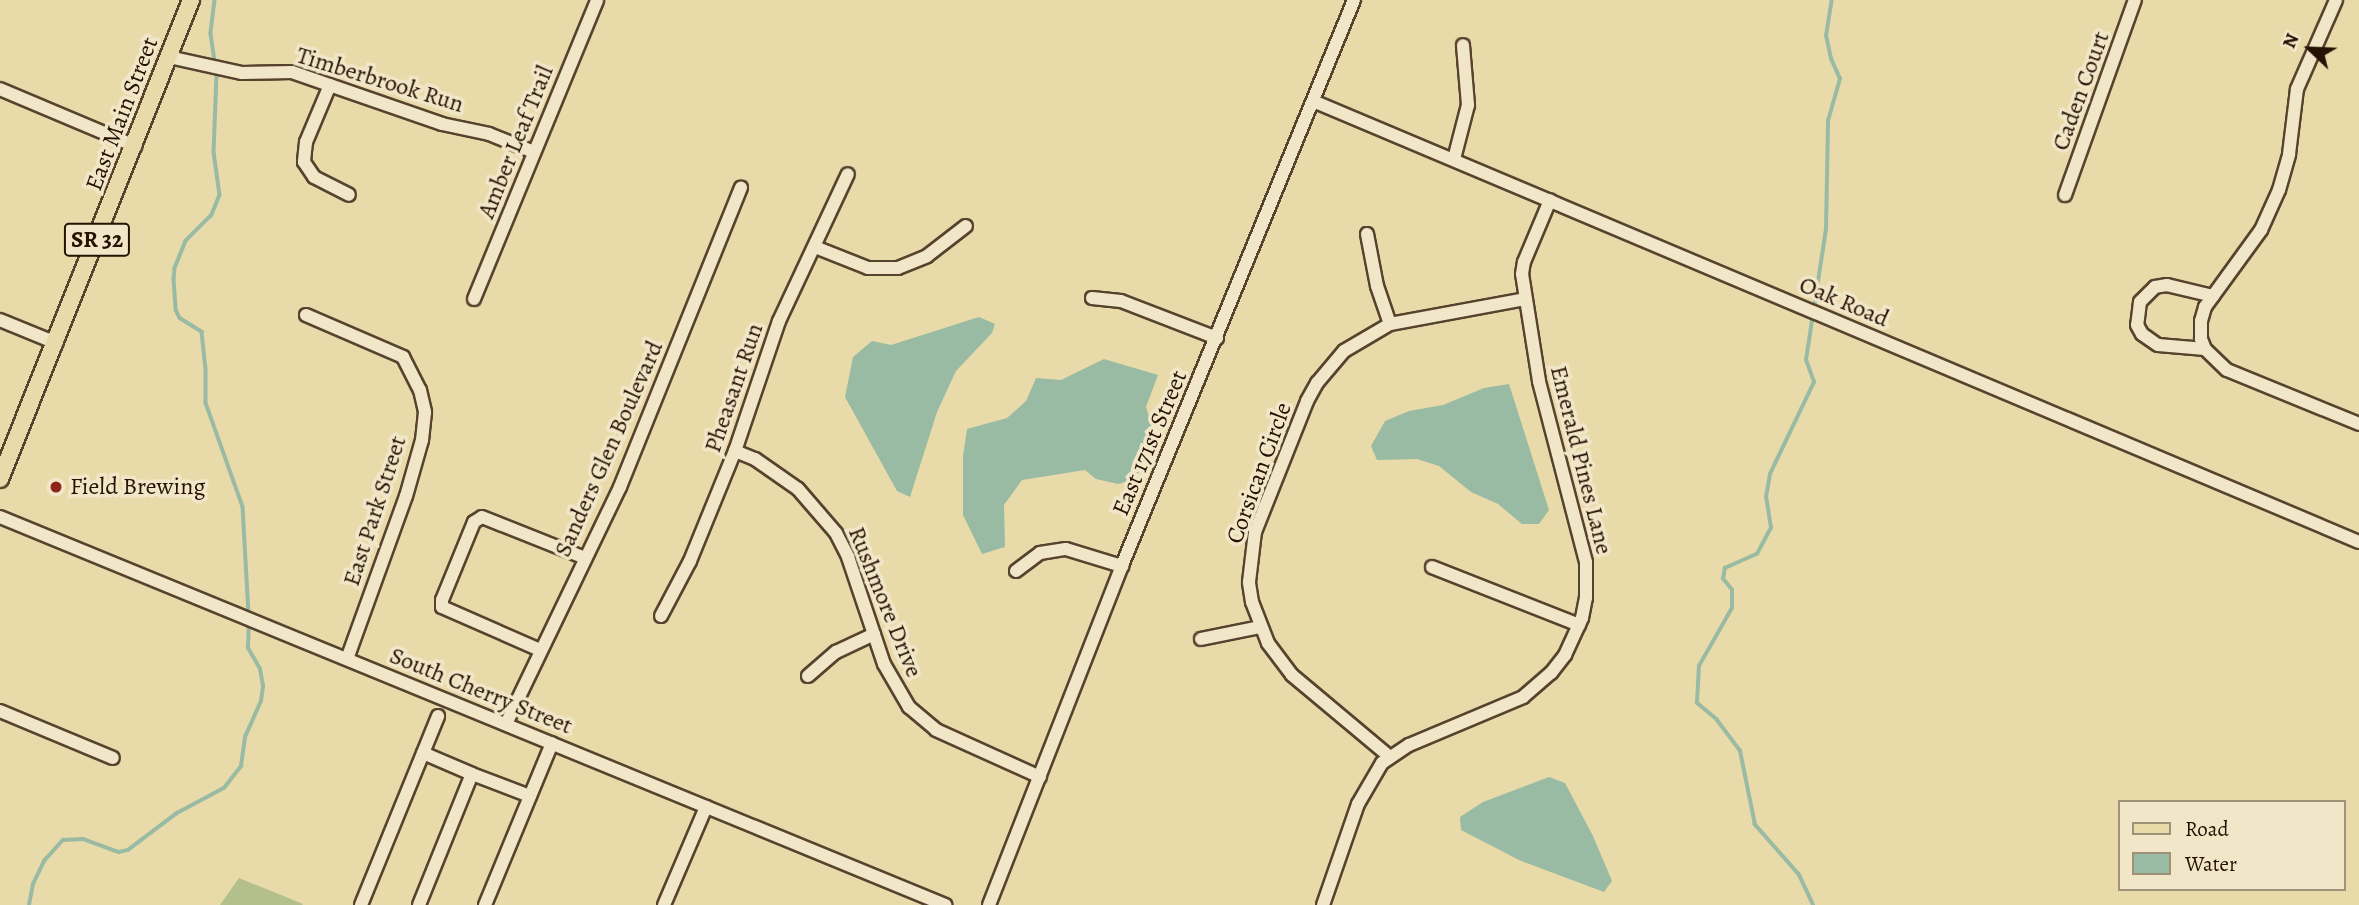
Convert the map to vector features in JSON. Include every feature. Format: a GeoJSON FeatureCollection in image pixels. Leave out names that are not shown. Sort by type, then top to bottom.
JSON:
{"type":"FeatureCollection","features":[{"type":"Feature","properties":{"kind":"main road","name":"East Main Street"},"geometry":{"type":"LineString","coordinates":[[0,479],[191,0]]}},
{"type":"Feature","properties":{"kind":"street","name":"Amber Leaf Trail"},"geometry":{"type":"LineString","coordinates":[[474,299],[597,0]]}},
{"type":"Feature","properties":{"kind":"street","name":"East 171st Street"},"geometry":{"type":"LineString","coordinates":[[989,905],[1122,566],[1354,0]]}},
{"type":"Feature","properties":{"kind":"street","name":"Caden Court"},"geometry":{"type":"LineString","coordinates":[[2065,195],[2092,128],[2135,0]]}},
{"type":"Feature","properties":{"kind":"street"},"geometry":{"type":"LineString","coordinates":[[2336,0],[2297,89],[2289,154],[2279,190],[2261,230],[2213,296],[2201,321],[2201,339],[2205,349],[2227,370],[2359,424]]}},
{"type":"Feature","properties":{"kind":"street"},"geometry":{"type":"LineString","coordinates":[[1454,159],[1468,105],[1464,45]]}},
{"type":"Feature","properties":{"kind":"street","name":"Timberbrook Run"},"geometry":{"type":"LineString","coordinates":[[169,57],[242,73],[292,72],[364,98],[393,104],[442,124],[489,134],[534,152]]}},
{"type":"Feature","properties":{"kind":"street"},"geometry":{"type":"LineString","coordinates":[[330,86],[306,142],[304,162],[314,177],[349,195]]}},
{"type":"Feature","properties":{"kind":"street"},"geometry":{"type":"LineString","coordinates":[[0,89],[135,146]]}},
{"type":"Feature","properties":{"kind":"street","name":"Oak Road"},"geometry":{"type":"LineString","coordinates":[[1313,102],[1454,159],[2359,542]]}},
{"type":"Feature","properties":{"kind":"street","name":"Pheasant Run"},"geometry":{"type":"LineString","coordinates":[[661,616],[690,561],[735,451],[779,321],[848,174]]}},
{"type":"Feature","properties":{"kind":"street","name":"Sanders Glen Boulevard"},"geometry":{"type":"LineString","coordinates":[[506,724],[620,486],[741,187]]}},
{"type":"Feature","properties":{"kind":"street","name":"Emerald Pines Lane"},"geometry":{"type":"LineString","coordinates":[[1323,905],[1358,804],[1373,774],[1390,757],[1409,745],[1522,698],[1551,673],[1565,654],[1579,625],[1586,598],[1586,562],[1539,381],[1522,274],[1524,262],[1550,200]]}},
{"type":"Feature","properties":{"kind":"street"},"geometry":{"type":"LineString","coordinates":[[815,247],[868,268],[898,268],[928,256],[967,226]]}},
{"type":"Feature","properties":{"kind":"street"},"geometry":{"type":"LineString","coordinates":[[1367,234],[1377,286],[1390,324]]}},
{"type":"Feature","properties":{"kind":"street"},"geometry":{"type":"LineString","coordinates":[[2205,349],[2170,348],[2149,340],[2137,325],[2137,309],[2146,294],[2155,287],[2167,285],[2213,296]]}},
{"type":"Feature","properties":{"kind":"street"},"geometry":{"type":"LineString","coordinates":[[1092,298],[1121,301],[1217,338]]}},
{"type":"Feature","properties":{"kind":"street","name":"Corsican Circle"},"geometry":{"type":"LineString","coordinates":[[1390,757],[1292,675],[1278,660],[1260,627],[1250,582],[1252,544],[1307,401],[1323,374],[1343,351],[1390,324],[1525,299]]}},
{"type":"Feature","properties":{"kind":"street","name":"East Park Street"},"geometry":{"type":"LineString","coordinates":[[306,315],[403,357],[420,390],[425,412],[422,440],[406,496],[346,659]]}},
{"type":"Feature","properties":{"kind":"street"},"geometry":{"type":"LineString","coordinates":[[0,320],[56,343]]}},
{"type":"Feature","properties":{"kind":"street","name":"Rushmore Drive"},"geometry":{"type":"LineString","coordinates":[[735,451],[755,459],[785,478],[822,514],[848,557],[891,680],[920,719],[953,739],[1040,778]]}},
{"type":"Feature","properties":{"kind":"street","name":"South Cherry Street"},"geometry":{"type":"LineString","coordinates":[[0,517],[945,905]]}},
{"type":"Feature","properties":{"kind":"street"},"geometry":{"type":"LineString","coordinates":[[540,650],[442,607],[442,600],[474,522],[482,517],[585,558]]}},
{"type":"Feature","properties":{"kind":"street"},"geometry":{"type":"LineString","coordinates":[[1016,571],[1040,553],[1066,549],[1122,566]]}},
{"type":"Feature","properties":{"kind":"street"},"geometry":{"type":"LineString","coordinates":[[1432,566],[1579,625]]}},
{"type":"Feature","properties":{"kind":"street"},"geometry":{"type":"LineString","coordinates":[[1201,639],[1260,627]]}},
{"type":"Feature","properties":{"kind":"street"},"geometry":{"type":"LineString","coordinates":[[808,676],[836,652],[874,634]]}},
{"type":"Feature","properties":{"kind":"street"},"geometry":{"type":"LineString","coordinates":[[0,711],[113,758]]}},
{"type":"Feature","properties":{"kind":"street"},"geometry":{"type":"LineString","coordinates":[[361,905],[438,716]]}},
{"type":"Feature","properties":{"kind":"street"},"geometry":{"type":"LineString","coordinates":[[485,905],[552,743]]}},
{"type":"Feature","properties":{"kind":"street"},"geometry":{"type":"LineString","coordinates":[[423,753],[530,796]]}},
{"type":"Feature","properties":{"kind":"street"},"geometry":{"type":"LineString","coordinates":[[419,905],[472,774]]}},
{"type":"Feature","properties":{"kind":"street"},"geometry":{"type":"LineString","coordinates":[[664,905],[706,807]]}},
{"type":"Feature","properties":{"kind":"shaded area"},"geometry":{"type":"Polygon","coordinates":[[[239,878],[303,904],[220,905],[239,878]]]}},
{"type":"Feature","properties":{"kind":"water"},"geometry":{"type":"Polygon","coordinates":[[[979,317],[995,324],[992,333],[956,371],[937,412],[910,497],[897,491],[845,397],[853,357],[872,341],[891,345],[979,317]]]}},
{"type":"Feature","properties":{"kind":"water"},"geometry":{"type":"Polygon","coordinates":[[[1104,359],[1158,375],[1146,407],[1153,429],[1147,461],[1133,480],[1118,484],[1096,479],[1085,470],[1022,480],[1004,505],[1005,547],[982,554],[963,515],[963,456],[967,429],[1007,418],[1026,401],[1036,378],[1061,380],[1104,359]]]}},
{"type":"Feature","properties":{"kind":"water"},"geometry":{"type":"Polygon","coordinates":[[[1509,384],[1549,510],[1539,524],[1522,524],[1498,504],[1471,492],[1439,466],[1417,459],[1377,460],[1371,446],[1385,421],[1409,411],[1443,405],[1484,388],[1509,384]]]}},
{"type":"Feature","properties":{"kind":"water"},"geometry":{"type":"Polygon","coordinates":[[[1549,777],[1565,783],[1593,836],[1612,881],[1604,892],[1519,860],[1461,830],[1460,817],[1483,802],[1549,777]]]}},
{"type":"Feature","properties":{"kind":"waterway"},"geometry":{"type":"LineString","coordinates":[[215,0],[211,34],[217,75],[214,152],[220,195],[212,215],[186,241],[175,268],[174,279],[176,310],[180,318],[202,332],[206,403],[243,507],[249,616]]}},
{"type":"Feature","properties":{"kind":"waterway"},"geometry":{"type":"LineString","coordinates":[[1813,905],[1799,875],[1755,825],[1740,751],[1717,720],[1697,703],[1699,666],[1732,608],[1732,590],[1723,579],[1725,568],[1757,554],[1771,528],[1766,497],[1770,474],[1814,382],[1806,360],[1826,229],[1828,121],[1840,79],[1831,59],[1826,36],[1832,0]]}},
{"type":"Feature","properties":{"kind":"waterway"},"geometry":{"type":"LineString","coordinates":[[29,905],[33,884],[44,861],[63,840],[83,839],[119,852],[128,850],[177,813],[224,788],[241,766],[245,737],[261,701],[263,686],[260,669],[248,648],[249,624]]}},
{"type":"Feature","properties":{"kind":"place","name":"Field Brewing"},"geometry":{"type":"Point","coordinates":[56,487]}}]}
